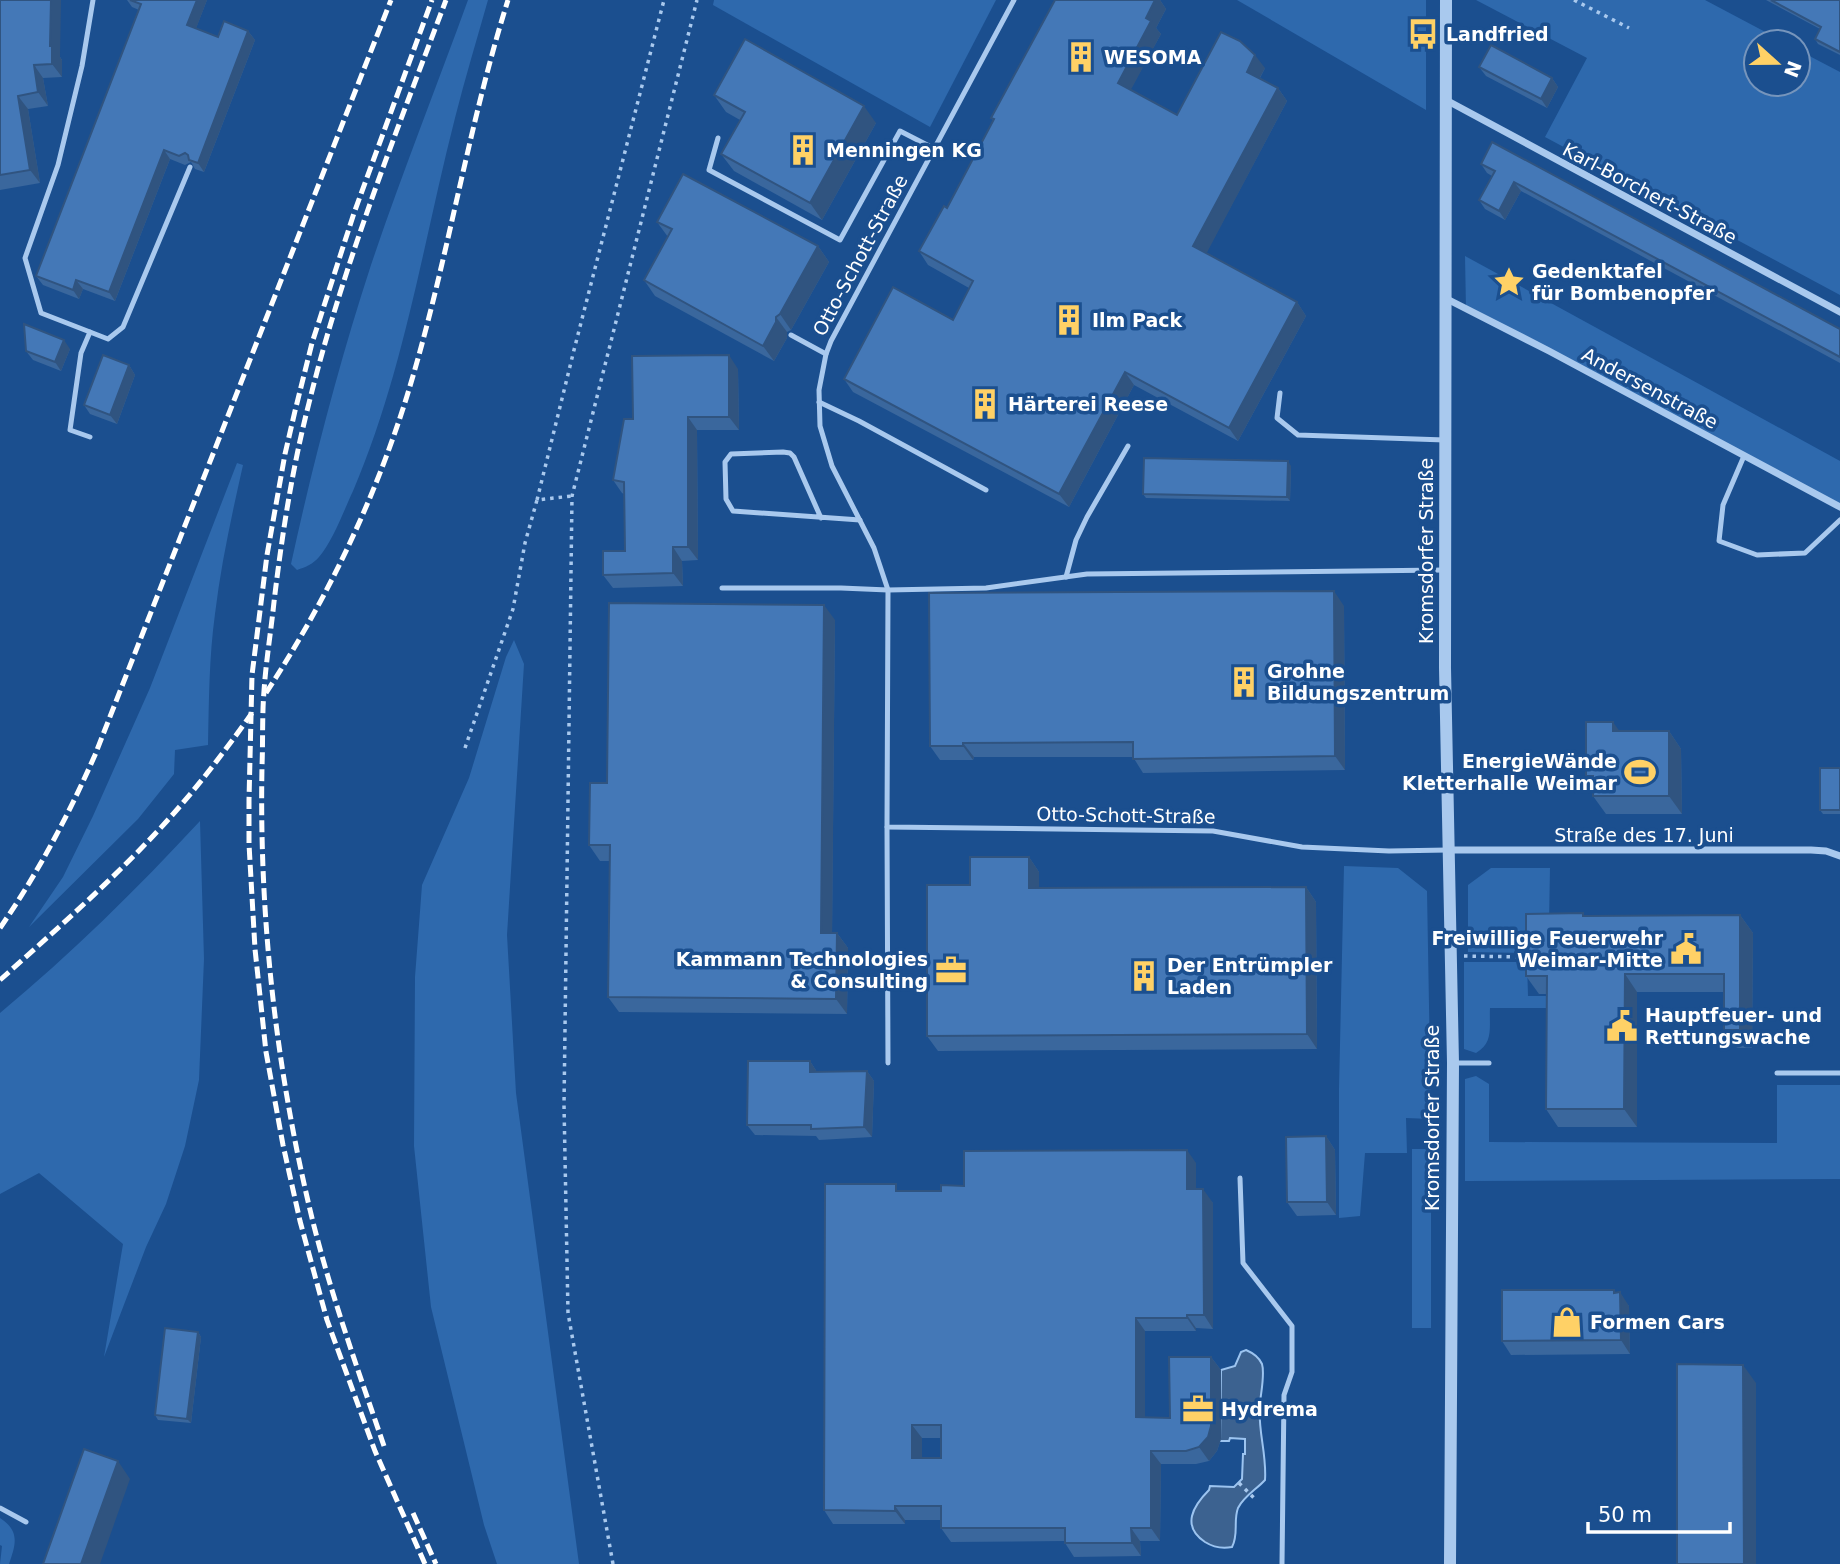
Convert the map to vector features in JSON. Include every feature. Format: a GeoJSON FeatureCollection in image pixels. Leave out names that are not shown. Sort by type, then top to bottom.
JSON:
{"type":"FeatureCollection","features":[{"type":"Feature","properties":{"kind":"street","name":"Kromsdorfer Straße"},"geometry":{"type":"LineString","coordinates":[[1446,0],[1444,668],[1452,956],[1450,1564]]}},
{"type":"Feature","properties":{"kind":"street","name":"Karl-Borchert-Straße"},"geometry":{"type":"LineString","coordinates":[[1446,100],[1840,312]]}},
{"type":"Feature","properties":{"kind":"street","name":"Andersenstraße"},"geometry":{"type":"LineString","coordinates":[[1444,298],[1549,351],[1840,507]]}},
{"type":"Feature","properties":{"kind":"street","name":"Straße des 17. Juni"},"geometry":{"type":"LineString","coordinates":[[1448,850],[1811,850],[1840,856]]}},
{"type":"Feature","properties":{"kind":"lane"},"geometry":{"type":"LineString","coordinates":[[93,0],[82,66],[58,165],[25,258],[41,313],[108,339],[122,327],[190,167]]}},
{"type":"Feature","properties":{"kind":"lane","name":"Otto-Schott-Straße"},"geometry":{"type":"LineString","coordinates":[[888,1063],[888,590],[874,548],[832,467],[820,426],[819,390],[831,341],[1014,0]]}},
{"type":"Feature","properties":{"kind":"lane"},"geometry":{"type":"LineString","coordinates":[[718,138],[709,170],[840,240],[900,131],[935,149]]}},
{"type":"Feature","properties":{"kind":"lane"},"geometry":{"type":"LineString","coordinates":[[90,332],[81,353],[70,430],[90,438]]}},
{"type":"Feature","properties":{"kind":"lane"},"geometry":{"type":"LineString","coordinates":[[791,335],[826,354]]}},
{"type":"Feature","properties":{"kind":"lane"},"geometry":{"type":"LineString","coordinates":[[1280,393],[1277,418],[1298,435],[1445,440]]}},
{"type":"Feature","properties":{"kind":"lane"},"geometry":{"type":"LineString","coordinates":[[820,402],[986,490]]}},
{"type":"Feature","properties":{"kind":"lane"},"geometry":{"type":"LineString","coordinates":[[1066,577],[1076,540],[1128,446]]}},
{"type":"Feature","properties":{"kind":"lane"},"geometry":{"type":"LineString","coordinates":[[821,518],[790,453],[731,454],[727,457],[726,499],[733,511],[821,518],[860,520]]}},
{"type":"Feature","properties":{"kind":"lane"},"geometry":{"type":"LineString","coordinates":[[1744,456],[1723,505],[1719,541],[1757,555],[1804,553],[1840,520]]}},
{"type":"Feature","properties":{"kind":"lane"},"geometry":{"type":"LineString","coordinates":[[722,588],[986,588],[1087,574],[1445,570]]}},
{"type":"Feature","properties":{"kind":"lane","name":"Otto-Schott-Straße"},"geometry":{"type":"LineString","coordinates":[[887,827],[1213,831],[1302,847],[1389,851],[1448,850]]}},
{"type":"Feature","properties":{"kind":"lane"},"geometry":{"type":"LineString","coordinates":[[1452,1063],[1489,1063]]}},
{"type":"Feature","properties":{"kind":"lane"},"geometry":{"type":"LineString","coordinates":[[1777,1073],[1840,1073]]}},
{"type":"Feature","properties":{"kind":"lane"},"geometry":{"type":"LineString","coordinates":[[1240,1178],[1243,1262],[1292,1326],[1292,1372],[1284,1395],[1282,1564]]}},
{"type":"Feature","properties":{"kind":"lane"},"geometry":{"type":"LineString","coordinates":[[0,1508],[26,1522]]}},
{"type":"Feature","properties":{"kind":"path"},"geometry":{"type":"LineString","coordinates":[[465,748],[513,609],[525,543],[664,0]]}},
{"type":"Feature","properties":{"kind":"path"},"geometry":{"type":"LineString","coordinates":[[613,1564],[568,1313],[564,1105],[572,496],[697,0]]}},
{"type":"Feature","properties":{"kind":"path"},"geometry":{"type":"LineString","coordinates":[[1574,0],[1629,28]]}},
{"type":"Feature","properties":{"kind":"path"},"geometry":{"type":"LineString","coordinates":[[537,500],[572,496]]}},
{"type":"Feature","properties":{"kind":"path"},"geometry":{"type":"LineString","coordinates":[[1452,956],[1539,957]]}},
{"type":"Feature","properties":{"kind":"path"},"geometry":{"type":"LineString","coordinates":[[1239,1483],[1256,1500]]}},
{"type":"Feature","properties":{"kind":"shaded area"},"geometry":{"type":"Polygon","coordinates":[[[468,0],[488,0],[455,118],[411,307],[386,400],[371,446],[334,534],[317,559],[297,570],[291,564],[348,339],[382,232],[468,0]]]}},
{"type":"Feature","properties":{"kind":"shaded area"},"geometry":{"type":"Polygon","coordinates":[[[714,0],[996,0],[930,127],[713,5],[714,0]]]}},
{"type":"Feature","properties":{"kind":"shaded area"},"geometry":{"type":"Polygon","coordinates":[[[1237,0],[1426,0],[1426,110],[1237,0]]]}},
{"type":"Feature","properties":{"kind":"shaded area"},"geometry":{"type":"Polygon","coordinates":[[[1476,0],[1705,0],[1758,28],[1742,28],[1742,98],[1812,98],[1812,57],[1840,72],[1840,295],[1545,137],[1587,58],[1476,0]]]}},
{"type":"Feature","properties":{"kind":"shaded area"},"geometry":{"type":"Polygon","coordinates":[[[1465,256],[1840,461],[1840,507],[1466,309],[1465,256]]]}},
{"type":"Feature","properties":{"kind":"shaded area"},"geometry":{"type":"Polygon","coordinates":[[[237,463],[243,465],[217,595],[213,630],[208,745],[175,750],[174,774],[138,819],[29,927],[63,877],[93,816],[150,688],[237,463]]]}},
{"type":"Feature","properties":{"kind":"shaded area"},"geometry":{"type":"Polygon","coordinates":[[[514,640],[524,664],[507,935],[516,1093],[579,1564],[497,1564],[484,1525],[431,1307],[414,1146],[415,977],[422,885],[469,778],[506,657],[514,640]]]}},
{"type":"Feature","properties":{"kind":"shaded area"},"geometry":{"type":"Polygon","coordinates":[[[200,821],[204,959],[199,1080],[185,1146],[166,1204],[146,1247],[104,1357],[123,1244],[39,1173],[0,1194],[0,1013],[103,920],[200,821]]]}},
{"type":"Feature","properties":{"kind":"shaded area"},"geometry":{"type":"Polygon","coordinates":[[[1344,866],[1398,868],[1427,891],[1431,1119],[1406,1118],[1407,1153],[1365,1153],[1360,1216],[1339,1218],[1339,1089],[1344,866]]]}},
{"type":"Feature","properties":{"kind":"shaded area"},"geometry":{"type":"Polygon","coordinates":[[[1491,868],[1550,868],[1549,923],[1528,953],[1468,952],[1468,885],[1491,868]]]}},
{"type":"Feature","properties":{"kind":"shaded area"},"geometry":{"type":"Polygon","coordinates":[[[1464,962],[1527,962],[1528,996],[1563,996],[1559,1008],[1490,1008],[1486,1044],[1476,1053],[1464,1049],[1464,962]]]}},
{"type":"Feature","properties":{"kind":"shaded area"},"geometry":{"type":"Polygon","coordinates":[[[1476,1076],[1489,1084],[1489,1142],[1777,1143],[1777,1085],[1840,1085],[1840,1179],[1465,1181],[1465,1079],[1476,1076]]]}},
{"type":"Feature","properties":{"kind":"shaded area"},"geometry":{"type":"Polygon","coordinates":[[[1412,1149],[1431,1149],[1431,1328],[1412,1328],[1412,1149]]]}},
{"type":"Feature","properties":{"kind":"shaded area"},"geometry":{"type":"Polygon","coordinates":[[[1246,1350],[1257,1357],[1263,1368],[1259,1412],[1265,1480],[1238,1508],[1232,1547],[1221,1548],[1208,1544],[1198,1536],[1193,1529],[1192,1516],[1210,1486],[1234,1487],[1242,1479],[1245,1439],[1230,1438],[1229,1441],[1220,1441],[1221,1370],[1235,1366],[1241,1352],[1246,1350]]]}},
{"type":"Feature","properties":{"kind":"shaded area"},"geometry":{"type":"Polygon","coordinates":[[[0,1518],[11,1528],[15,1538],[9,1564],[0,1564],[0,1518]]]}},
{"type":"Feature","properties":{"kind":"building"},"geometry":{"type":"Polygon","coordinates":[[[0,0],[51,0],[52,64],[34,65],[38,92],[18,96],[30,170],[0,175],[0,0]]]}},
{"type":"Feature","properties":{"kind":"building"},"geometry":{"type":"Polygon","coordinates":[[[130,0],[197,0],[187,25],[218,37],[224,21],[248,31],[198,163],[189,160],[185,153],[179,156],[164,150],[109,292],[76,280],[73,290],[36,276],[141,4],[130,0]]]}},
{"type":"Feature","properties":{"kind":"building"},"geometry":{"type":"Polygon","coordinates":[[[1055,0],[1155,0],[1146,18],[1151,21],[1118,83],[1177,115],[1221,32],[1240,41],[1255,55],[1247,72],[1278,88],[1193,246],[1297,302],[1229,428],[1125,372],[1059,494],[844,379],[893,287],[953,320],[973,281],[919,251],[944,206],[947,208],[994,119],[991,118],[1055,0]]]}},
{"type":"Feature","properties":{"kind":"building"},"geometry":{"type":"Polygon","coordinates":[[[1771,0],[1840,0],[1840,52],[1815,39],[1821,27],[1771,0]]]}},
{"type":"Feature","properties":{"kind":"building","name":"Menningen KG"},"geometry":{"type":"Polygon","coordinates":[[[745,39],[864,106],[810,203],[721,154],[745,112],[714,95],[745,39]]]}},
{"type":"Feature","properties":{"kind":"building"},"geometry":{"type":"Polygon","coordinates":[[[1491,45],[1552,78],[1541,99],[1479,67],[1491,45]]]}},
{"type":"Feature","properties":{"kind":"building"},"geometry":{"type":"Polygon","coordinates":[[[1492,142],[1840,329],[1840,357],[1514,182],[1499,211],[1479,200],[1495,171],[1481,164],[1492,142]]]}},
{"type":"Feature","properties":{"kind":"building"},"geometry":{"type":"Polygon","coordinates":[[[683,174],[818,246],[776,317],[763,346],[644,280],[672,229],[657,222],[683,174]]]}},
{"type":"Feature","properties":{"kind":"building"},"geometry":{"type":"Polygon","coordinates":[[[24,324],[64,340],[55,362],[26,351],[24,324]]]}},
{"type":"Feature","properties":{"kind":"building"},"geometry":{"type":"Polygon","coordinates":[[[103,355],[129,365],[110,415],[84,405],[103,355]]]}},
{"type":"Feature","properties":{"kind":"building"},"geometry":{"type":"Polygon","coordinates":[[[729,355],[729,417],[688,417],[688,547],[673,547],[673,573],[603,575],[603,551],[625,551],[624,482],[613,480],[624,419],[633,419],[632,356],[729,355]]]}},
{"type":"Feature","properties":{"kind":"building"},"geometry":{"type":"Polygon","coordinates":[[[1144,458],[1288,461],[1287,497],[1143,494],[1144,458]]]}},
{"type":"Feature","properties":{"kind":"building"},"geometry":{"type":"Polygon","coordinates":[[[1334,591],[1335,756],[1133,759],[1133,742],[963,743],[963,746],[930,746],[929,593],[1334,591]]]}},
{"type":"Feature","properties":{"kind":"building"},"geometry":{"type":"Polygon","coordinates":[[[609,603],[824,605],[821,933],[837,933],[836,999],[608,997],[610,845],[589,845],[590,783],[607,783],[609,603]]]}},
{"type":"Feature","properties":{"kind":"building","name":"EnergieWände Kletterhalle Weimar"},"geometry":{"type":"Polygon","coordinates":[[[1586,722],[1613,722],[1613,731],[1669,731],[1669,796],[1593,796],[1593,776],[1586,776],[1586,722]]]}},
{"type":"Feature","properties":{"kind":"building"},"geometry":{"type":"Polygon","coordinates":[[[1820,768],[1840,768],[1840,810],[1820,810],[1820,768]]]}},
{"type":"Feature","properties":{"kind":"building","name":"Der Entrümpler Laden"},"geometry":{"type":"Polygon","coordinates":[[[970,857],[1029,857],[1029,888],[1306,887],[1307,1034],[927,1036],[927,885],[970,885],[970,857]]]}},
{"type":"Feature","properties":{"kind":"building"},"geometry":{"type":"Polygon","coordinates":[[[1583,913],[1583,916],[1740,915],[1740,1030],[1724,1030],[1724,974],[1625,974],[1624,1109],[1546,1109],[1547,976],[1526,976],[1526,914],[1583,913]]]}},
{"type":"Feature","properties":{"kind":"building"},"geometry":{"type":"Polygon","coordinates":[[[748,1061],[810,1061],[810,1072],[867,1071],[864,1127],[811,1129],[811,1125],[747,1125],[748,1061]]]}},
{"type":"Feature","properties":{"kind":"building"},"geometry":{"type":"Polygon","coordinates":[[[1326,1136],[1327,1202],[1287,1202],[1286,1137],[1326,1136]]]}},
{"type":"Feature","properties":{"kind":"building"},"geometry":{"type":"Polygon","coordinates":[[[1187,1150],[1187,1189],[1203,1189],[1204,1315],[1187,1315],[1187,1318],[1136,1318],[1136,1417],[1170,1418],[1169,1357],[1211,1357],[1211,1426],[1208,1437],[1199,1447],[1186,1451],[1151,1451],[1151,1528],[1131,1528],[1132,1543],[1065,1543],[1065,1528],[941,1528],[941,1506],[895,1506],[895,1511],[824,1510],[825,1184],[896,1184],[896,1191],[941,1191],[941,1185],[964,1186],[964,1151],[1187,1150]],[[912,1425],[912,1458],[941,1458],[941,1425],[912,1425]]]}},
{"type":"Feature","properties":{"kind":"building"},"geometry":{"type":"Polygon","coordinates":[[[1502,1290],[1620,1292],[1621,1340],[1502,1341],[1502,1290]]]}},
{"type":"Feature","properties":{"kind":"building"},"geometry":{"type":"Polygon","coordinates":[[[165,1328],[198,1332],[187,1419],[155,1415],[165,1328]]]}},
{"type":"Feature","properties":{"kind":"building"},"geometry":{"type":"Polygon","coordinates":[[[1677,1364],[1743,1365],[1744,1564],[1677,1564],[1677,1364]]]}},
{"type":"Feature","properties":{"kind":"building"},"geometry":{"type":"Polygon","coordinates":[[[84,1449],[118,1461],[81,1564],[43,1564],[84,1449]]]}},
{"type":"Feature","properties":{"kind":"railway"},"geometry":{"type":"LineString","coordinates":[[0,928],[52,844],[95,755],[391,0]]}},
{"type":"Feature","properties":{"kind":"railway"},"geometry":{"type":"LineString","coordinates":[[425,1564],[375,1451],[327,1320],[300,1221],[266,1052],[255,949],[249,800],[252,675],[267,555],[285,454],[312,343],[354,213],[432,0]]}},
{"type":"Feature","properties":{"kind":"railway"},"geometry":{"type":"LineString","coordinates":[[384,1446],[319,1247],[289,1106],[272,993],[263,880],[263,700],[284,527],[309,403],[354,250],[446,0]]}},
{"type":"Feature","properties":{"kind":"railway"},"geometry":{"type":"LineString","coordinates":[[266,693],[309,623],[347,550],[394,435],[434,298],[481,98],[508,0]]}},
{"type":"Feature","properties":{"kind":"railway"},"geometry":{"type":"LineString","coordinates":[[0,980],[147,843],[200,783],[252,713]]}},
{"type":"Feature","properties":{"kind":"railway"},"geometry":{"type":"LineString","coordinates":[[413,1513],[436,1564]]}},
{"type":"Feature","properties":{"kind":"place","name":"Landfried"},"geometry":{"type":"Point","coordinates":[1423,34]}},
{"type":"Feature","properties":{"kind":"place","name":"WESOMA"},"geometry":{"type":"Point","coordinates":[1081,57]}},
{"type":"Feature","properties":{"kind":"place","name":"Menningen KG"},"geometry":{"type":"Point","coordinates":[803,150]}},
{"type":"Feature","properties":{"kind":"place","name":"Gedenktafel für Bombenopfer"},"geometry":{"type":"Point","coordinates":[1509,282]}},
{"type":"Feature","properties":{"kind":"place","name":"Ilm Pack"},"geometry":{"type":"Point","coordinates":[1069,320]}},
{"type":"Feature","properties":{"kind":"place","name":"Härterei Reese"},"geometry":{"type":"Point","coordinates":[985,404]}},
{"type":"Feature","properties":{"kind":"place","name":"Grohne Bildungszentrum"},"geometry":{"type":"Point","coordinates":[1244,682]}},
{"type":"Feature","properties":{"kind":"place","name":"EnergieWände Kletterhalle Weimar"},"geometry":{"type":"Point","coordinates":[1640,772]}},
{"type":"Feature","properties":{"kind":"place","name":"Freiwillige Feuerwehr Weimar-Mitte"},"geometry":{"type":"Point","coordinates":[1686,949]}},
{"type":"Feature","properties":{"kind":"place","name":"Kammann Technologies & Consulting"},"geometry":{"type":"Point","coordinates":[951,970]}},
{"type":"Feature","properties":{"kind":"place","name":"Der Entrümpler Laden"},"geometry":{"type":"Point","coordinates":[1144,976]}},
{"type":"Feature","properties":{"kind":"place","name":"Hauptfeuer- und Rettungswache"},"geometry":{"type":"Point","coordinates":[1622,1026]}},
{"type":"Feature","properties":{"kind":"place","name":"Formen Cars"},"geometry":{"type":"Point","coordinates":[1567,1322]}},
{"type":"Feature","properties":{"kind":"place","name":"Hydrema"},"geometry":{"type":"Point","coordinates":[1198,1409]}}]}
